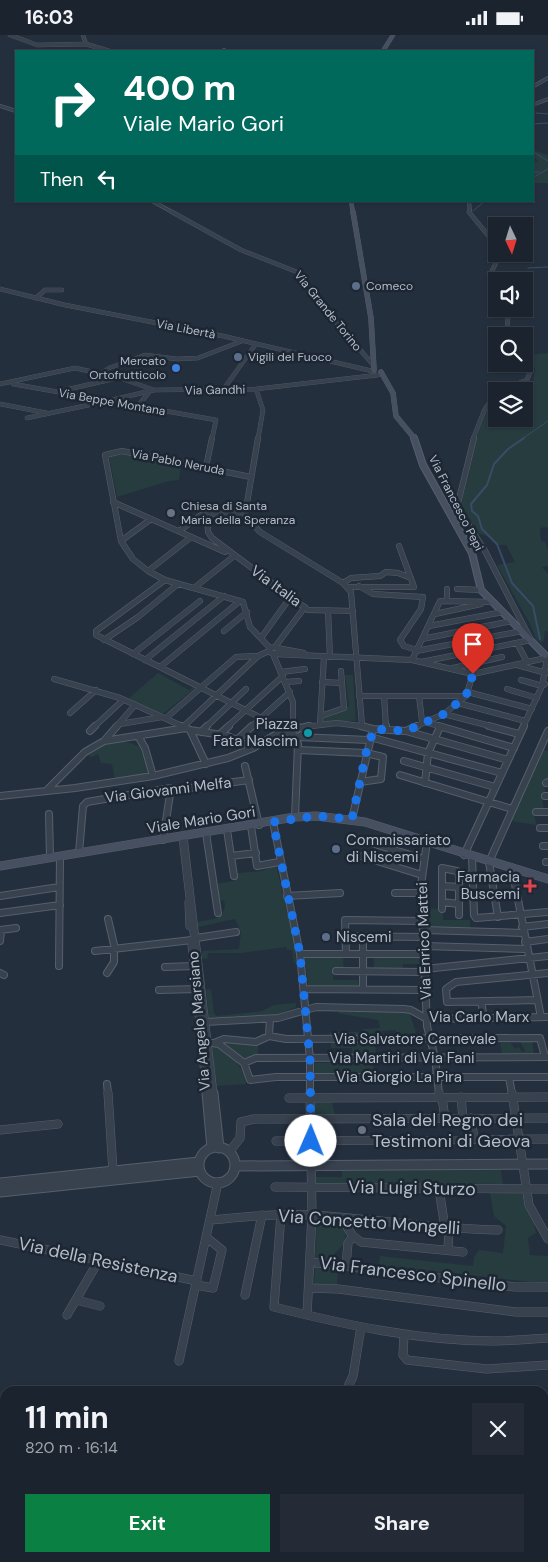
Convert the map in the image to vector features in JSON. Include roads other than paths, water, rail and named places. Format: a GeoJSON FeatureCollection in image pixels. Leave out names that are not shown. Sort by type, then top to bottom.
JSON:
{"type":"FeatureCollection","features":[{"type":"Feature","properties":{"kind":"main road"},"geometry":{"type":"LineString","coordinates":[[384,50],[394,35]]}},
{"type":"Feature","properties":{"kind":"main road"},"geometry":{"type":"LineString","coordinates":[[351,202],[371,318],[371,338],[376,372]]}},
{"type":"Feature","properties":{"kind":"main road","name":"Via Francesco Pepi"},"geometry":{"type":"LineString","coordinates":[[376,372],[385,380],[390,388],[394,399],[396,416],[414,437],[423,465],[472,553],[481,590]]}},
{"type":"Feature","properties":{"kind":"main road"},"geometry":{"type":"LineString","coordinates":[[481,590],[513,623],[523,627],[546,656]]}},
{"type":"Feature","properties":{"kind":"main road","name":"Viale Mario Gori"},"geometry":{"type":"LineString","coordinates":[[1,864],[255,826],[295,817],[316,816],[352,819],[548,879]]}},
{"type":"Feature","properties":{"kind":"street"},"geometry":{"type":"LineString","coordinates":[[10,35],[37,45],[86,44],[106,50]]}},
{"type":"Feature","properties":{"kind":"street"},"geometry":{"type":"LineString","coordinates":[[83,35],[86,44]]}},
{"type":"Feature","properties":{"kind":"street"},"geometry":{"type":"LineString","coordinates":[[534,86],[548,77]]}},
{"type":"Feature","properties":{"kind":"street"},"geometry":{"type":"LineString","coordinates":[[534,104],[548,99]]}},
{"type":"Feature","properties":{"kind":"street"},"geometry":{"type":"LineString","coordinates":[[0,106],[15,111]]}},
{"type":"Feature","properties":{"kind":"street","name":"Via Grande Torino"},"geometry":{"type":"LineString","coordinates":[[154,202],[241,250],[297,271],[303,283],[376,372]]}},
{"type":"Feature","properties":{"kind":"street"},"geometry":{"type":"LineString","coordinates":[[469,202],[469,212],[488,235]]}},
{"type":"Feature","properties":{"kind":"street","name":"Via Libertà"},"geometry":{"type":"LineString","coordinates":[[0,289],[376,372]]}},
{"type":"Feature","properties":{"kind":"street"},"geometry":{"type":"LineString","coordinates":[[36,298],[45,290],[62,290]]}},
{"type":"Feature","properties":{"kind":"street"},"geometry":{"type":"LineString","coordinates":[[104,381],[101,373],[145,355],[177,359],[198,359],[242,341]]}},
{"type":"Feature","properties":{"kind":"street"},"geometry":{"type":"LineString","coordinates":[[223,390],[255,345]]}},
{"type":"Feature","properties":{"kind":"street"},"geometry":{"type":"LineString","coordinates":[[367,359],[373,357]]}},
{"type":"Feature","properties":{"kind":"street","name":"Via Gandhi"},"geometry":{"type":"LineString","coordinates":[[8,383],[76,368],[120,378],[152,390],[223,390],[256,389],[356,378],[376,372]]}},
{"type":"Feature","properties":{"kind":"street"},"geometry":{"type":"LineString","coordinates":[[522,382],[527,380],[530,372]]}},
{"type":"Feature","properties":{"kind":"street"},"geometry":{"type":"LineString","coordinates":[[56,392],[120,378]]}},
{"type":"Feature","properties":{"kind":"street"},"geometry":{"type":"LineString","coordinates":[[0,384],[8,383]]}},
{"type":"Feature","properties":{"kind":"street","name":"Via Beppe Montana"},"geometry":{"type":"LineString","coordinates":[[8,383],[216,420],[206,467]]}},
{"type":"Feature","properties":{"kind":"street"},"geometry":{"type":"LineString","coordinates":[[256,389],[263,410],[245,512],[260,532],[345,585],[351,592],[362,725]]}},
{"type":"Feature","properties":{"kind":"street"},"geometry":{"type":"LineString","coordinates":[[27,418],[152,390]]}},
{"type":"Feature","properties":{"kind":"street"},"geometry":{"type":"LineString","coordinates":[[138,406],[152,390]]}},
{"type":"Feature","properties":{"kind":"street"},"geometry":{"type":"LineString","coordinates":[[359,586],[373,594],[417,595],[423,597],[422,609],[410,622],[400,641],[404,646],[417,651],[513,633],[523,627],[475,536],[457,507],[478,425],[488,399]]}},
{"type":"Feature","properties":{"kind":"street"},"geometry":{"type":"LineString","coordinates":[[0,404],[49,413]]}},
{"type":"Feature","properties":{"kind":"street","name":"Via Pablo Neruda"},"geometry":{"type":"LineString","coordinates":[[113,502],[105,455],[122,451],[250,477]]}},
{"type":"Feature","properties":{"kind":"street"},"geometry":{"type":"LineString","coordinates":[[113,502],[179,531],[190,538],[233,555]]}},
{"type":"Feature","properties":{"kind":"street"},"geometry":{"type":"LineString","coordinates":[[113,502],[121,541],[133,559],[148,571],[166,580],[224,596],[245,604],[250,627],[273,650],[293,702],[292,718],[297,732],[295,817]]}},
{"type":"Feature","properties":{"kind":"street"},"geometry":{"type":"LineString","coordinates":[[179,531],[197,517],[207,514],[245,512]]}},
{"type":"Feature","properties":{"kind":"street"},"geometry":{"type":"LineString","coordinates":[[207,514],[209,534],[233,555]]}},
{"type":"Feature","properties":{"kind":"street"},"geometry":{"type":"LineString","coordinates":[[121,541],[151,519]]}},
{"type":"Feature","properties":{"kind":"street"},"geometry":{"type":"LineString","coordinates":[[148,571],[190,538]]}},
{"type":"Feature","properties":{"kind":"street"},"geometry":{"type":"LineString","coordinates":[[345,585],[414,587],[399,546]]}},
{"type":"Feature","properties":{"kind":"street"},"geometry":{"type":"LineString","coordinates":[[194,588],[233,555]]}},
{"type":"Feature","properties":{"kind":"street","name":"Via Italia"},"geometry":{"type":"LineString","coordinates":[[233,555],[292,595],[304,607],[313,611],[353,611]]}},
{"type":"Feature","properties":{"kind":"street"},"geometry":{"type":"LineString","coordinates":[[345,585],[351,578],[380,576],[386,573],[398,573],[412,579]]}},
{"type":"Feature","properties":{"kind":"street"},"geometry":{"type":"LineString","coordinates":[[166,580],[96,631],[96,635],[285,729],[323,737],[370,738],[502,773]]}},
{"type":"Feature","properties":{"kind":"street"},"geometry":{"type":"LineString","coordinates":[[104,640],[138,617],[178,584]]}},
{"type":"Feature","properties":{"kind":"street"},"geometry":{"type":"LineString","coordinates":[[447,601],[448,589]]}},
{"type":"Feature","properties":{"kind":"street"},"geometry":{"type":"LineString","coordinates":[[460,602],[459,589],[481,590]]}},
{"type":"Feature","properties":{"kind":"street"},"geometry":{"type":"LineString","coordinates":[[260,639],[292,595]]}},
{"type":"Feature","properties":{"kind":"street"},"geometry":{"type":"LineString","coordinates":[[145,660],[224,596]]}},
{"type":"Feature","properties":{"kind":"street"},"geometry":{"type":"LineString","coordinates":[[133,654],[200,601]]}},
{"type":"Feature","properties":{"kind":"street"},"geometry":{"type":"LineString","coordinates":[[160,667],[240,601]]}},
{"type":"Feature","properties":{"kind":"street"},"geometry":{"type":"LineString","coordinates":[[412,660],[440,601],[493,602]]}},
{"type":"Feature","properties":{"kind":"street"},"geometry":{"type":"LineString","coordinates":[[435,614],[470,608],[485,603]]}},
{"type":"Feature","properties":{"kind":"street"},"geometry":{"type":"LineString","coordinates":[[273,650],[304,607]]}},
{"type":"Feature","properties":{"kind":"street"},"geometry":{"type":"LineString","coordinates":[[320,724],[322,682],[327,657],[328,611]]}},
{"type":"Feature","properties":{"kind":"street"},"geometry":{"type":"LineString","coordinates":[[224,631],[247,612]]}},
{"type":"Feature","properties":{"kind":"street"},"geometry":{"type":"LineString","coordinates":[[429,626],[503,612]]}},
{"type":"Feature","properties":{"kind":"street"},"geometry":{"type":"LineString","coordinates":[[422,639],[513,623]]}},
{"type":"Feature","properties":{"kind":"street"},"geometry":{"type":"LineString","coordinates":[[421,662],[531,639]]}},
{"type":"Feature","properties":{"kind":"street"},"geometry":{"type":"LineString","coordinates":[[517,643],[527,662]]}},
{"type":"Feature","properties":{"kind":"street"},"geometry":{"type":"LineString","coordinates":[[496,647],[508,667]]}},
{"type":"Feature","properties":{"kind":"street"},"geometry":{"type":"LineString","coordinates":[[120,724],[165,718],[236,657],[258,656],[273,650],[327,657],[412,660],[473,674],[508,667],[546,656],[547,676],[488,802],[468,856],[473,876],[474,915],[476,918],[548,912]]}},
{"type":"Feature","properties":{"kind":"street"},"geometry":{"type":"LineString","coordinates":[[104,741],[187,728],[217,695],[258,656]]}},
{"type":"Feature","properties":{"kind":"street"},"geometry":{"type":"LineString","coordinates":[[449,669],[502,657]]}},
{"type":"Feature","properties":{"kind":"street"},"geometry":{"type":"LineString","coordinates":[[515,665],[547,676]]}},
{"type":"Feature","properties":{"kind":"street"},"geometry":{"type":"LineString","coordinates":[[220,734],[282,674],[305,669]]}},
{"type":"Feature","properties":{"kind":"street"},"geometry":{"type":"LineString","coordinates":[[321,716],[344,708],[341,671]]}},
{"type":"Feature","properties":{"kind":"street"},"geometry":{"type":"LineString","coordinates":[[406,731],[444,714],[458,703],[467,694],[473,674]]}},
{"type":"Feature","properties":{"kind":"street"},"geometry":{"type":"LineString","coordinates":[[54,679],[96,690],[187,728],[238,739],[253,749]]}},
{"type":"Feature","properties":{"kind":"street"},"geometry":{"type":"LineString","coordinates":[[521,680],[542,686]]}},
{"type":"Feature","properties":{"kind":"street"},"geometry":{"type":"LineString","coordinates":[[286,682],[299,681]]}},
{"type":"Feature","properties":{"kind":"street"},"geometry":{"type":"LineString","coordinates":[[322,682],[342,683]]}},
{"type":"Feature","properties":{"kind":"street"},"geometry":{"type":"LineString","coordinates":[[522,693],[528,682]]}},
{"type":"Feature","properties":{"kind":"street"},"geometry":{"type":"LineString","coordinates":[[201,732],[246,689]]}},
{"type":"Feature","properties":{"kind":"street"},"geometry":{"type":"LineString","coordinates":[[507,689],[537,697]]}},
{"type":"Feature","properties":{"kind":"street"},"geometry":{"type":"LineString","coordinates":[[70,713],[96,690]]}},
{"type":"Feature","properties":{"kind":"street"},"geometry":{"type":"LineString","coordinates":[[238,739],[290,692]]}},
{"type":"Feature","properties":{"kind":"street"},"geometry":{"type":"LineString","coordinates":[[359,696],[467,694],[532,709]]}},
{"type":"Feature","properties":{"kind":"street"},"geometry":{"type":"LineString","coordinates":[[384,696],[386,729]]}},
{"type":"Feature","properties":{"kind":"street"},"geometry":{"type":"LineString","coordinates":[[419,696],[422,721],[514,748]]}},
{"type":"Feature","properties":{"kind":"street"},"geometry":{"type":"LineString","coordinates":[[90,731],[122,700]]}},
{"type":"Feature","properties":{"kind":"street"},"geometry":{"type":"LineString","coordinates":[[458,703],[525,721]]}},
{"type":"Feature","properties":{"kind":"street"},"geometry":{"type":"LineString","coordinates":[[46,791],[86,752],[104,741],[135,705]]}},
{"type":"Feature","properties":{"kind":"street"},"geometry":{"type":"LineString","coordinates":[[444,714],[519,735]]}},
{"type":"Feature","properties":{"kind":"street"},"geometry":{"type":"LineString","coordinates":[[297,732],[320,724],[362,725],[374,729],[406,731],[508,760]]}},
{"type":"Feature","properties":{"kind":"street"},"geometry":{"type":"LineString","coordinates":[[426,783],[428,753],[440,727]]}},
{"type":"Feature","properties":{"kind":"street"},"geometry":{"type":"LineString","coordinates":[[187,728],[206,764]]}},
{"type":"Feature","properties":{"kind":"street"},"geometry":{"type":"LineString","coordinates":[[0,796],[153,776],[206,764],[253,749],[285,729]]}},
{"type":"Feature","properties":{"kind":"street"},"geometry":{"type":"LineString","coordinates":[[352,819],[366,753],[374,729]]}},
{"type":"Feature","properties":{"kind":"street"},"geometry":{"type":"LineString","coordinates":[[498,917],[488,862],[548,731]]}},
{"type":"Feature","properties":{"kind":"street"},"geometry":{"type":"LineString","coordinates":[[138,735],[145,749],[153,776]]}},
{"type":"Feature","properties":{"kind":"street"},"geometry":{"type":"LineString","coordinates":[[298,750],[366,753],[383,757],[381,779],[360,782]]}},
{"type":"Feature","properties":{"kind":"street"},"geometry":{"type":"LineString","coordinates":[[404,761],[495,787]]}},
{"type":"Feature","properties":{"kind":"street"},"geometry":{"type":"LineString","coordinates":[[245,766],[255,826],[257,865],[280,862]]}},
{"type":"Feature","properties":{"kind":"street"},"geometry":{"type":"LineString","coordinates":[[400,775],[512,809]]}},
{"type":"Feature","properties":{"kind":"street","name":"Via Giovanni Melfa"},"geometry":{"type":"LineString","coordinates":[[79,853],[83,806],[87,802],[172,788],[190,788],[249,781]]}},
{"type":"Feature","properties":{"kind":"street"},"geometry":{"type":"LineString","coordinates":[[163,840],[172,788]]}},
{"type":"Feature","properties":{"kind":"street"},"geometry":{"type":"LineString","coordinates":[[536,812],[548,812]]}},
{"type":"Feature","properties":{"kind":"street"},"geometry":{"type":"LineString","coordinates":[[49,814],[50,858]]}},
{"type":"Feature","properties":{"kind":"street"},"geometry":{"type":"LineString","coordinates":[[273,822],[300,954],[310,1059],[312,1215],[307,1315]]}},
{"type":"Feature","properties":{"kind":"street"},"geometry":{"type":"LineString","coordinates":[[540,828],[548,828]]}},
{"type":"Feature","properties":{"kind":"street"},"geometry":{"type":"LineString","coordinates":[[227,830],[234,876]]}},
{"type":"Feature","properties":{"kind":"street"},"geometry":{"type":"LineString","coordinates":[[206,833],[218,913]]}},
{"type":"Feature","properties":{"kind":"street","name":"Via Angelo Marsiano"},"geometry":{"type":"LineString","coordinates":[[183,837],[189,894],[188,908],[205,1022],[211,1043],[215,1148]]}},
{"type":"Feature","properties":{"kind":"street"},"geometry":{"type":"LineString","coordinates":[[361,840],[424,859]]}},
{"type":"Feature","properties":{"kind":"street","name":"Via Enrico Mattei"},"geometry":{"type":"LineString","coordinates":[[427,842],[422,875],[422,893],[428,1039],[435,1058],[445,1118]]}},
{"type":"Feature","properties":{"kind":"street"},"geometry":{"type":"LineString","coordinates":[[231,857],[256,853]]}},
{"type":"Feature","properties":{"kind":"street"},"geometry":{"type":"LineString","coordinates":[[58,965],[60,856]]}},
{"type":"Feature","properties":{"kind":"street"},"geometry":{"type":"LineString","coordinates":[[361,856],[422,875]]}},
{"type":"Feature","properties":{"kind":"street"},"geometry":{"type":"LineString","coordinates":[[459,904],[442,906],[442,868],[456,871],[459,875],[473,876]]}},
{"type":"Feature","properties":{"kind":"street"},"geometry":{"type":"LineString","coordinates":[[512,869],[530,975],[544,1017]]}},
{"type":"Feature","properties":{"kind":"street"},"geometry":{"type":"LineString","coordinates":[[459,875],[459,915]]}},
{"type":"Feature","properties":{"kind":"street"},"geometry":{"type":"LineString","coordinates":[[442,886],[459,887]]}},
{"type":"Feature","properties":{"kind":"street"},"geometry":{"type":"LineString","coordinates":[[0,896],[60,887]]}},
{"type":"Feature","properties":{"kind":"street"},"geometry":{"type":"LineString","coordinates":[[287,896],[340,893]]}},
{"type":"Feature","properties":{"kind":"street"},"geometry":{"type":"LineString","coordinates":[[395,893],[422,893]]}},
{"type":"Feature","properties":{"kind":"street"},"geometry":{"type":"LineString","coordinates":[[459,896],[474,897]]}},
{"type":"Feature","properties":{"kind":"street"},"geometry":{"type":"LineString","coordinates":[[0,913],[60,905]]}},
{"type":"Feature","properties":{"kind":"street"},"geometry":{"type":"LineString","coordinates":[[107,973],[114,961],[115,950],[108,919]]}},
{"type":"Feature","properties":{"kind":"street"},"geometry":{"type":"LineString","coordinates":[[346,954],[345,920],[423,921]]}},
{"type":"Feature","properties":{"kind":"street"},"geometry":{"type":"LineString","coordinates":[[345,936],[363,937],[523,930],[548,924]]}},
{"type":"Feature","properties":{"kind":"street"},"geometry":{"type":"LineString","coordinates":[[0,941],[0,930],[16,928]]}},
{"type":"Feature","properties":{"kind":"street"},"geometry":{"type":"LineString","coordinates":[[95,951],[115,950],[236,932]]}},
{"type":"Feature","properties":{"kind":"street"},"geometry":{"type":"LineString","coordinates":[[363,937],[363,989]]}},
{"type":"Feature","properties":{"kind":"street","name":"Via Angelo Marsiano"},"geometry":{"type":"LineString","coordinates":[[194,939],[194,966],[215,1148]]}},
{"type":"Feature","properties":{"kind":"street"},"geometry":{"type":"LineString","coordinates":[[424,946],[525,945],[548,939]]}},
{"type":"Feature","properties":{"kind":"street"},"geometry":{"type":"LineString","coordinates":[[300,954],[424,954]]}},
{"type":"Feature","properties":{"kind":"street"},"geometry":{"type":"LineString","coordinates":[[336,971],[425,971],[548,956]]}},
{"type":"Feature","properties":{"kind":"street"},"geometry":{"type":"LineString","coordinates":[[165,967],[194,966]]}},
{"type":"Feature","properties":{"kind":"street"},"geometry":{"type":"LineString","coordinates":[[537,1000],[447,1002],[446,989],[456,983],[548,973]]}},
{"type":"Feature","properties":{"kind":"street"},"geometry":{"type":"LineString","coordinates":[[159,990],[197,989]]}},
{"type":"Feature","properties":{"kind":"street"},"geometry":{"type":"LineString","coordinates":[[304,989],[426,990]]}},
{"type":"Feature","properties":{"kind":"street"},"geometry":{"type":"LineString","coordinates":[[480,1001],[484,1018]]}},
{"type":"Feature","properties":{"kind":"street","name":"Via Carlo Marx"},"geometry":{"type":"LineString","coordinates":[[205,1022],[286,1017],[316,1007],[384,1007],[411,1010],[427,1019],[544,1017]]}},
{"type":"Feature","properties":{"kind":"street"},"geometry":{"type":"LineString","coordinates":[[268,1036],[270,1019]]}},
{"type":"Feature","properties":{"kind":"street","name":"Via Salvatore Carnevale"},"geometry":{"type":"LineString","coordinates":[[211,1043],[224,1039],[256,1042],[268,1036],[308,1039],[540,1038],[546,1057]]}},
{"type":"Feature","properties":{"kind":"street"},"geometry":{"type":"LineString","coordinates":[[211,1043],[244,1063]]}},
{"type":"Feature","properties":{"kind":"street","name":"Via Martiri di Via Fani"},"geometry":{"type":"LineString","coordinates":[[244,1063],[256,1058],[546,1057]]}},
{"type":"Feature","properties":{"kind":"street","name":"Via Giorgio La Pira"},"geometry":{"type":"LineString","coordinates":[[244,1063],[250,1080],[276,1077],[548,1077]]}},
{"type":"Feature","properties":{"kind":"street"},"geometry":{"type":"LineString","coordinates":[[509,1077],[529,1205],[548,1239]]}},
{"type":"Feature","properties":{"kind":"street"},"geometry":{"type":"LineString","coordinates":[[107,1084],[113,1171]]}},
{"type":"Feature","properties":{"kind":"street"},"geometry":{"type":"LineString","coordinates":[[461,1097],[474,1139]]}},
{"type":"Feature","properties":{"kind":"street"},"geometry":{"type":"LineString","coordinates":[[289,1098],[548,1097]]}},
{"type":"Feature","properties":{"kind":"street"},"geometry":{"type":"LineString","coordinates":[[230,1151],[240,1138],[241,1122],[254,1119],[548,1118]]}},
{"type":"Feature","properties":{"kind":"street"},"geometry":{"type":"LineString","coordinates":[[0,1130],[58,1124]]}},
{"type":"Feature","properties":{"kind":"street"},"geometry":{"type":"LineString","coordinates":[[276,1141],[548,1139]]}},
{"type":"Feature","properties":{"kind":"street"},"geometry":{"type":"LineString","coordinates":[[215,1148],[230,1151],[234,1155],[236,1166],[228,1179],[218,1182],[207,1179],[200,1171],[199,1162],[203,1153],[215,1148]]}},
{"type":"Feature","properties":{"kind":"street"},"geometry":{"type":"LineString","coordinates":[[0,1183],[199,1162]]}},
{"type":"Feature","properties":{"kind":"street"},"geometry":{"type":"LineString","coordinates":[[236,1166],[548,1164]]}},
{"type":"Feature","properties":{"kind":"street"},"geometry":{"type":"LineString","coordinates":[[0,1191],[200,1171]]}},
{"type":"Feature","properties":{"kind":"street"},"geometry":{"type":"LineString","coordinates":[[179,1361],[218,1182]]}},
{"type":"Feature","properties":{"kind":"street","name":"Via Luigi Sturzo"},"geometry":{"type":"LineString","coordinates":[[275,1187],[548,1189]]}},
{"type":"Feature","properties":{"kind":"street"},"geometry":{"type":"LineString","coordinates":[[439,1189],[447,1229],[448,1249]]}},
{"type":"Feature","properties":{"kind":"street"},"geometry":{"type":"LineString","coordinates":[[281,1214],[274,1307],[361,1327],[404,1334],[487,1341],[548,1338]]}},
{"type":"Feature","properties":{"kind":"street","name":"Via Concetto Mongelli"},"geometry":{"type":"LineString","coordinates":[[210,1220],[281,1214],[312,1215],[447,1229],[498,1230]]}},
{"type":"Feature","properties":{"kind":"street"},"geometry":{"type":"LineString","coordinates":[[245,1295],[262,1215]]}},
{"type":"Feature","properties":{"kind":"street"},"geometry":{"type":"LineString","coordinates":[[341,1218],[353,1236],[361,1242],[464,1252]]}},
{"type":"Feature","properties":{"kind":"street"},"geometry":{"type":"LineString","coordinates":[[346,1266],[348,1243],[353,1236]]}},
{"type":"Feature","properties":{"kind":"street"},"geometry":{"type":"LineString","coordinates":[[196,1283],[213,1288],[222,1250],[206,1237]]}},
{"type":"Feature","properties":{"kind":"street","name":"Via della Resistenza"},"geometry":{"type":"LineString","coordinates":[[0,1240],[99,1260],[196,1283]]}},
{"type":"Feature","properties":{"kind":"street"},"geometry":{"type":"LineString","coordinates":[[68,1315],[99,1260]]}},
{"type":"Feature","properties":{"kind":"street","name":"Via Francesco Spinello"},"geometry":{"type":"LineString","coordinates":[[310,1262],[515,1287],[548,1287]]}},
{"type":"Feature","properties":{"kind":"street"},"geometry":{"type":"LineString","coordinates":[[308,1288],[338,1289],[516,1312],[548,1311]]}},
{"type":"Feature","properties":{"kind":"street"},"geometry":{"type":"LineString","coordinates":[[76,1300],[100,1306]]}},
{"type":"Feature","properties":{"kind":"street"},"geometry":{"type":"LineString","coordinates":[[348,1386],[353,1376],[361,1327]]}},
{"type":"Feature","properties":{"kind":"street"},"geometry":{"type":"LineString","coordinates":[[404,1334],[403,1355],[407,1360],[487,1369],[548,1365]]}},
{"type":"Feature","properties":{"kind":"waterway"},"geometry":{"type":"LineString","coordinates":[[536,113],[548,114]]}},
{"type":"Feature","properties":{"kind":"waterway"},"geometry":{"type":"LineString","coordinates":[[534,124],[548,123]]}},
{"type":"Feature","properties":{"kind":"waterway"},"geometry":{"type":"LineString","coordinates":[[534,152],[548,161]]}},
{"type":"Feature","properties":{"kind":"waterway"},"geometry":{"type":"LineString","coordinates":[[534,177],[548,169]]}},
{"type":"Feature","properties":{"kind":"waterway"},"geometry":{"type":"LineString","coordinates":[[534,172],[539,172]]}},
{"type":"Feature","properties":{"kind":"waterway"},"geometry":{"type":"LineString","coordinates":[[473,211],[484,202]]}},
{"type":"Feature","properties":{"kind":"waterway"},"geometry":{"type":"LineString","coordinates":[[528,268],[548,267]]}},
{"type":"Feature","properties":{"kind":"waterway"},"geometry":{"type":"LineString","coordinates":[[522,439],[548,421]]}},
{"type":"Feature","properties":{"kind":"waterway"},"geometry":{"type":"LineString","coordinates":[[524,438],[508,449],[494,464],[487,485],[471,504],[472,511],[478,516],[482,529],[497,544],[512,583],[533,606],[540,639]]}},
{"type":"Feature","properties":{"kind":"place","name":"Comeco"},"geometry":{"type":"Point","coordinates":[356,286]}},
{"type":"Feature","properties":{"kind":"place","name":"Vigili del Fuoco"},"geometry":{"type":"Point","coordinates":[238,357]}},
{"type":"Feature","properties":{"kind":"place","name":"Mercato Ortofrutticolo"},"geometry":{"type":"Point","coordinates":[176,368]}},
{"type":"Feature","properties":{"kind":"place","name":"Chiesa di Santa Maria della Speranza"},"geometry":{"type":"Point","coordinates":[171,513]}},
{"type":"Feature","properties":{"kind":"place","name":"Piazza Fata Nascim"},"geometry":{"type":"Point","coordinates":[308,733]}},
{"type":"Feature","properties":{"kind":"place","name":"Commissariato di Niscemi"},"geometry":{"type":"Point","coordinates":[336,849]}},
{"type":"Feature","properties":{"kind":"place","name":"Farmacia Buscemi"},"geometry":{"type":"Point","coordinates":[530,886]}},
{"type":"Feature","properties":{"kind":"place","name":"Niscemi"},"geometry":{"type":"Point","coordinates":[326,937]}},
{"type":"Feature","properties":{"kind":"place","name":"Sala del Regno dei Testimoni di Geova"},"geometry":{"type":"Point","coordinates":[362,1130]}}]}
